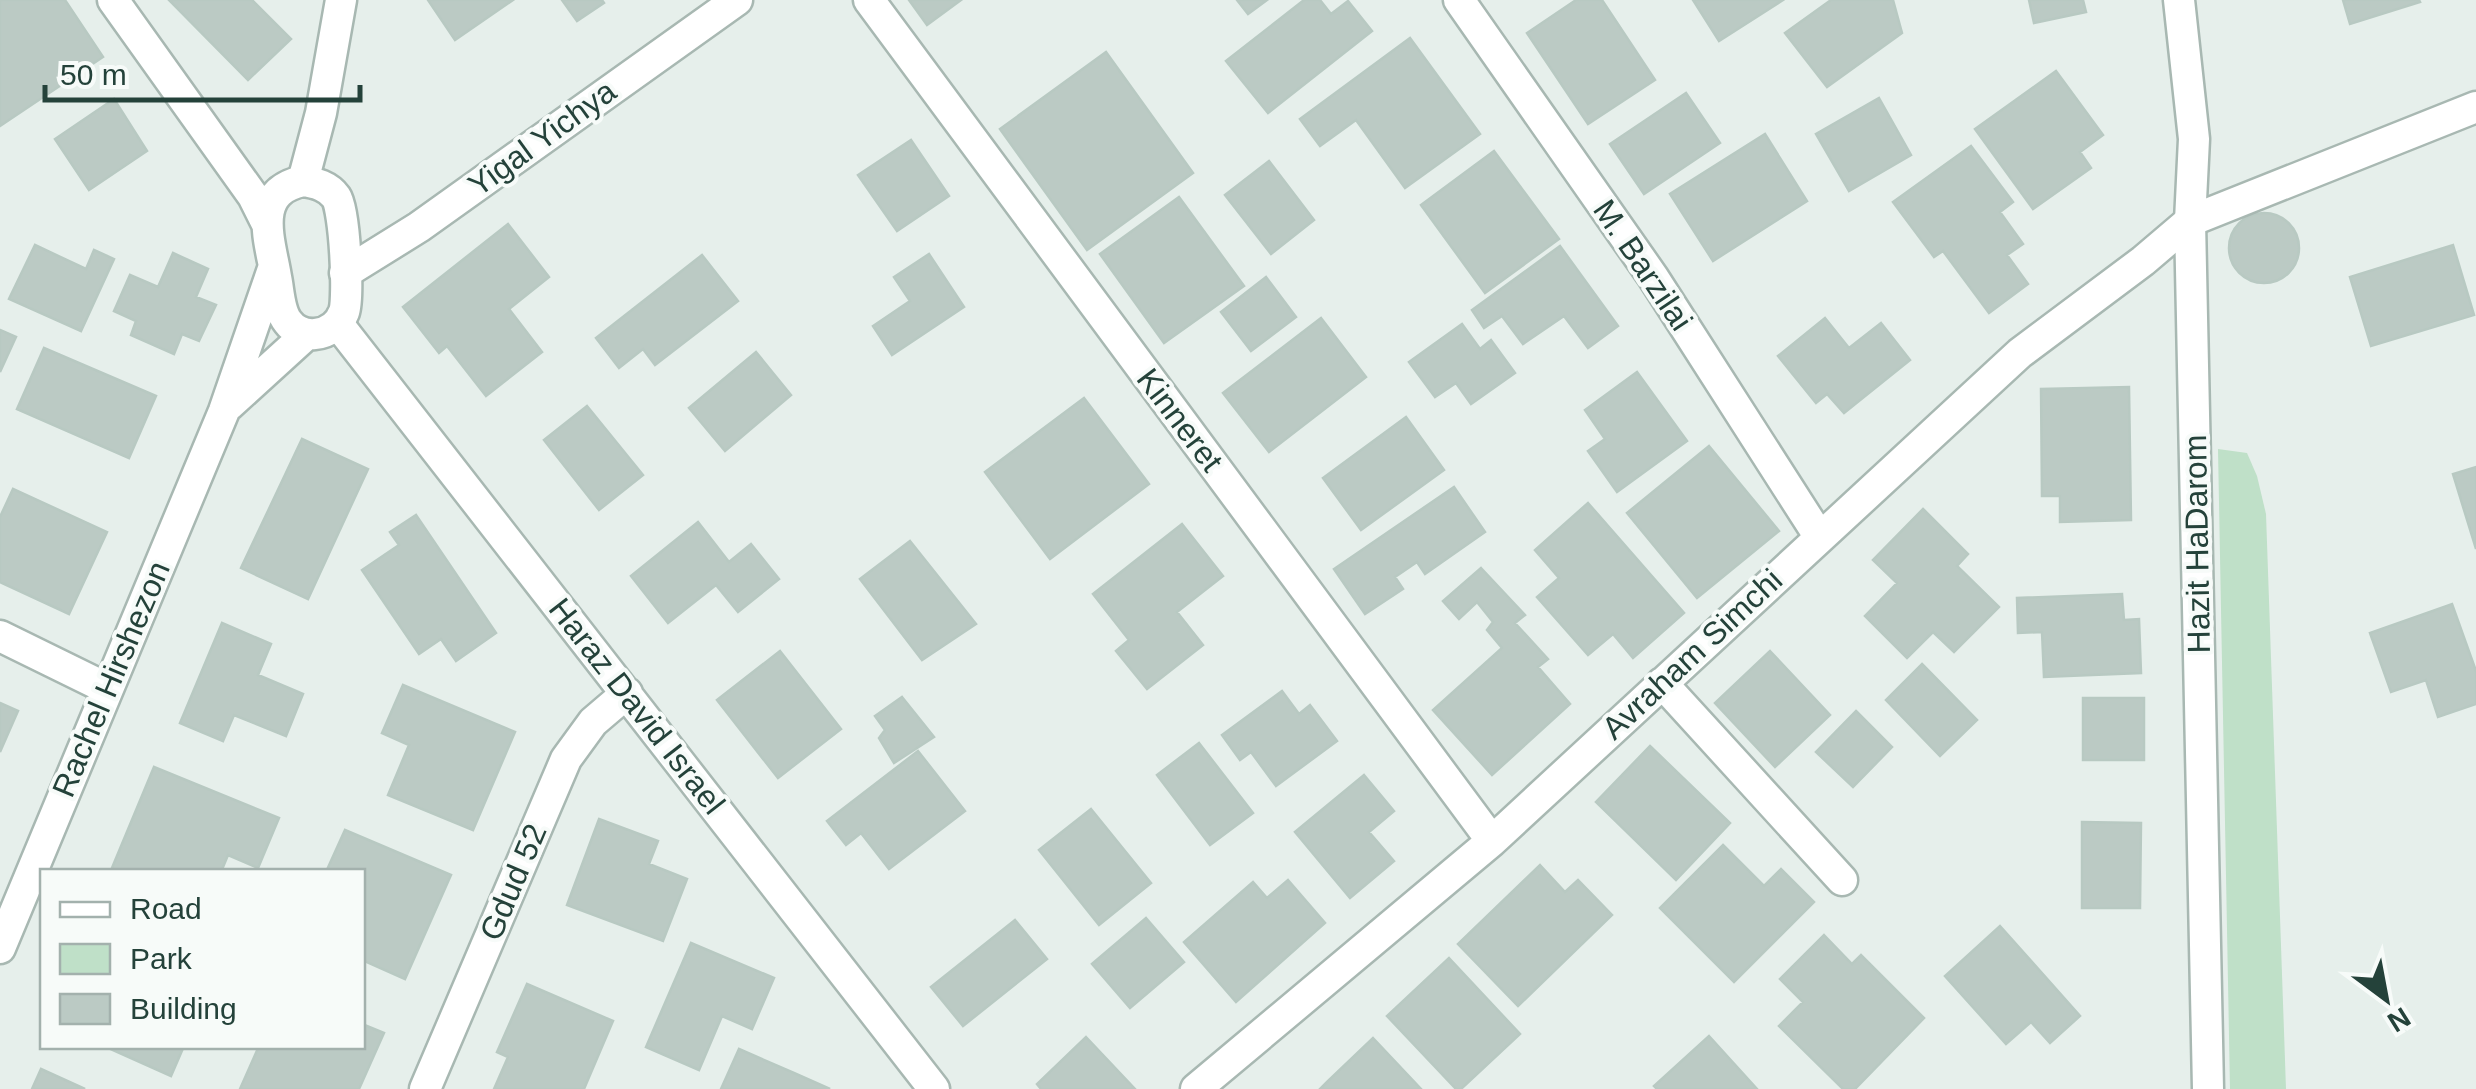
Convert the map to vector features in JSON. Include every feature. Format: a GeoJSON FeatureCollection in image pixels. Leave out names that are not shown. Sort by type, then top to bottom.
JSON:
{"type":"FeatureCollection","features":[{"type":"Feature","properties":{"kind":"street"},"geometry":{"type":"LineString","coordinates":[[113,0],[254,196],[267,224],[284,315],[297,330],[307,334],[318,334],[338,324],[346,304],[341,207],[327,188],[303,181],[291,184],[272,199],[267,224]]}},
{"type":"Feature","properties":{"kind":"street"},"geometry":{"type":"LineString","coordinates":[[303,181],[321,113],[341,0]]}},
{"type":"Feature","properties":{"kind":"street","name":"Yigal Yichya"},"geometry":{"type":"LineString","coordinates":[[345,272],[419,227],[737,0]]}},
{"type":"Feature","properties":{"kind":"street","name":"Kinneret"},"geometry":{"type":"LineString","coordinates":[[869,0],[1492,840]]}},
{"type":"Feature","properties":{"kind":"street","name":"M. Barzilai"},"geometry":{"type":"LineString","coordinates":[[1459,0],[1653,276],[1820,536]]}},
{"type":"Feature","properties":{"kind":"street","name":"Hazit HaDarom"},"geometry":{"type":"LineString","coordinates":[[2180,0],[2194,138],[2190,221],[2208,1089]]}},
{"type":"Feature","properties":{"kind":"street","name":"Avraham Simchi"},"geometry":{"type":"LineString","coordinates":[[1196,1089],[1492,840],[2020,353],[2190,221],[2476,107]]}},
{"type":"Feature","properties":{"kind":"street","name":"Rachel Hirshezon"},"geometry":{"type":"LineString","coordinates":[[0,948],[224,411],[274,266]]}},
{"type":"Feature","properties":{"kind":"street","name":"Haraz David Israel"},"geometry":{"type":"LineString","coordinates":[[338,324],[934,1089]]}},
{"type":"Feature","properties":{"kind":"street","name":"Rachel Hirshezon"},"geometry":{"type":"LineString","coordinates":[[224,411],[307,334]]}},
{"type":"Feature","properties":{"kind":"street"},"geometry":{"type":"LineString","coordinates":[[0,636],[106,688]]}},
{"type":"Feature","properties":{"kind":"street"},"geometry":{"type":"LineString","coordinates":[[1662,683],[1842,880]]}},
{"type":"Feature","properties":{"kind":"street","name":"Gdud 52"},"geometry":{"type":"LineString","coordinates":[[425,1089],[566,759],[592,722],[627,693]]}},
{"type":"Feature","properties":{"kind":"green space"},"geometry":{"type":"Polygon","coordinates":[[[2218,449],[2247,453],[2266,514],[2286,1089],[2230,1089],[2218,449]]]}},
{"type":"Feature","properties":{"kind":"building"},"geometry":{"type":"Polygon","coordinates":[[[0,0],[65,0],[103,57],[0,126],[0,0]]]}},
{"type":"Feature","properties":{"kind":"building"},"geometry":{"type":"Polygon","coordinates":[[[169,0],[252,0],[291,39],[248,80],[169,0]]]}},
{"type":"Feature","properties":{"kind":"building"},"geometry":{"type":"Polygon","coordinates":[[[428,0],[513,0],[455,40],[428,0]]]}},
{"type":"Feature","properties":{"kind":"building"},"geometry":{"type":"Polygon","coordinates":[[[562,0],[602,0],[604,3],[577,21],[562,0]]]}},
{"type":"Feature","properties":{"kind":"building"},"geometry":{"type":"Polygon","coordinates":[[[909,0],[961,0],[927,25],[909,0]]]}},
{"type":"Feature","properties":{"kind":"building"},"geometry":{"type":"Polygon","coordinates":[[[1237,0],[1267,0],[1248,14],[1237,0]]]}},
{"type":"Feature","properties":{"kind":"building"},"geometry":{"type":"Polygon","coordinates":[[[1304,0],[1320,0],[1331,14],[1348,1],[1372,31],[1268,113],[1226,61],[1304,0]]]}},
{"type":"Feature","properties":{"kind":"building"},"geometry":{"type":"Polygon","coordinates":[[[1576,0],[1602,0],[1655,80],[1588,124],[1527,33],[1576,0]]]}},
{"type":"Feature","properties":{"kind":"building"},"geometry":{"type":"Polygon","coordinates":[[[1693,0],[1783,0],[1719,41],[1693,0]]]}},
{"type":"Feature","properties":{"kind":"building"},"geometry":{"type":"Polygon","coordinates":[[[1831,0],[1893,0],[1902,33],[1827,87],[1785,33],[1831,0]]]}},
{"type":"Feature","properties":{"kind":"building"},"geometry":{"type":"Polygon","coordinates":[[[2029,0],[2083,0],[2086,12],[2034,23],[2029,0]]]}},
{"type":"Feature","properties":{"kind":"building"},"geometry":{"type":"Polygon","coordinates":[[[2343,0],[2419,0],[2420,2],[2350,24],[2343,0]]]}},
{"type":"Feature","properties":{"kind":"building"},"geometry":{"type":"Polygon","coordinates":[[[1410,38],[1480,134],[1405,188],[1356,120],[1320,146],[1300,119],[1410,38]]]}},
{"type":"Feature","properties":{"kind":"building"},"geometry":{"type":"Polygon","coordinates":[[[1106,52],[1193,173],[1087,250],[1000,129],[1106,52]]]}},
{"type":"Feature","properties":{"kind":"building"},"geometry":{"type":"Polygon","coordinates":[[[2056,71],[2103,135],[2080,152],[2091,168],[2033,209],[1975,129],[2056,71]]]}},
{"type":"Feature","properties":{"kind":"building"},"geometry":{"type":"Polygon","coordinates":[[[1686,93],[1720,143],[1644,194],[1610,144],[1686,93]]]}},
{"type":"Feature","properties":{"kind":"building"},"geometry":{"type":"Polygon","coordinates":[[[1879,98],[1911,155],[1849,191],[1816,134],[1879,98]]]}},
{"type":"Feature","properties":{"kind":"building"},"geometry":{"type":"Polygon","coordinates":[[[114,99],[147,151],[89,190],[55,139],[114,99]]]}},
{"type":"Feature","properties":{"kind":"building"},"geometry":{"type":"Polygon","coordinates":[[[1765,134],[1807,201],[1713,261],[1670,194],[1765,134]]]}},
{"type":"Feature","properties":{"kind":"building"},"geometry":{"type":"Polygon","coordinates":[[[911,140],[949,196],[897,231],[858,175],[911,140]]]}},
{"type":"Feature","properties":{"kind":"building"},"geometry":{"type":"Polygon","coordinates":[[[1971,146],[2013,202],[2000,212],[2023,244],[2007,255],[2028,284],[1989,313],[1943,251],[1934,257],[1893,202],[1971,146]]]}},
{"type":"Feature","properties":{"kind":"building"},"geometry":{"type":"Polygon","coordinates":[[[1494,151],[1559,239],[1485,293],[1421,205],[1494,151]]]}},
{"type":"Feature","properties":{"kind":"building"},"geometry":{"type":"Polygon","coordinates":[[[1269,161],[1314,220],[1271,254],[1225,195],[1269,161]]]}},
{"type":"Feature","properties":{"kind":"building"},"geometry":{"type":"Polygon","coordinates":[[[1179,197],[1244,286],[1164,343],[1100,254],[1179,197]]]}},
{"type":"Feature","properties":{"kind":"building"},"geometry":{"type":"Polygon","coordinates":[[[2264,213],[2289,223],[2299,248],[2289,273],[2264,283],[2239,273],[2229,248],[2239,223],[2264,213]]]}},
{"type":"Feature","properties":{"kind":"building"},"geometry":{"type":"Polygon","coordinates":[[[508,224],[549,277],[509,309],[542,352],[486,396],[447,346],[439,353],[403,307],[508,224]]]}},
{"type":"Feature","properties":{"kind":"building"},"geometry":{"type":"Polygon","coordinates":[[[35,245],[86,269],[94,250],[114,259],[81,331],[9,299],[35,245]]]}},
{"type":"Feature","properties":{"kind":"building"},"geometry":{"type":"Polygon","coordinates":[[[2453,245],[2474,315],[2371,346],[2350,277],[2453,245]]]}},
{"type":"Feature","properties":{"kind":"building"},"geometry":{"type":"Polygon","coordinates":[[[1560,246],[1618,326],[1588,348],[1564,316],[1523,344],[1502,316],[1484,328],[1472,310],[1560,246]]]}},
{"type":"Feature","properties":{"kind":"building"},"geometry":{"type":"Polygon","coordinates":[[[173,253],[208,269],[196,297],[216,305],[199,341],[182,334],[174,354],[131,335],[136,321],[114,311],[130,275],[158,287],[173,253]]]}},
{"type":"Feature","properties":{"kind":"building"},"geometry":{"type":"Polygon","coordinates":[[[929,254],[964,307],[892,355],[873,326],[910,301],[894,277],[929,254]]]}},
{"type":"Feature","properties":{"kind":"building"},"geometry":{"type":"Polygon","coordinates":[[[702,255],[738,301],[655,365],[643,349],[619,368],[596,338],[702,255]]]}},
{"type":"Feature","properties":{"kind":"building"},"geometry":{"type":"Polygon","coordinates":[[[1266,277],[1296,317],[1251,351],[1221,312],[1266,277]]]}},
{"type":"Feature","properties":{"kind":"building"},"geometry":{"type":"Polygon","coordinates":[[[1321,318],[1366,377],[1269,452],[1223,393],[1321,318]]]}},
{"type":"Feature","properties":{"kind":"building"},"geometry":{"type":"Polygon","coordinates":[[[1825,318],[1849,348],[1881,323],[1910,360],[1844,413],[1827,394],[1816,403],[1778,356],[1825,318]]]}},
{"type":"Feature","properties":{"kind":"building"},"geometry":{"type":"Polygon","coordinates":[[[1462,324],[1480,349],[1491,340],[1515,373],[1471,404],[1456,383],[1435,397],[1409,362],[1462,324]]]}},
{"type":"Feature","properties":{"kind":"building"},"geometry":{"type":"Polygon","coordinates":[[[0,330],[16,337],[0,372],[0,330]]]}},
{"type":"Feature","properties":{"kind":"building"},"geometry":{"type":"Polygon","coordinates":[[[44,348],[156,396],[129,458],[17,409],[44,348]]]}},
{"type":"Feature","properties":{"kind":"building"},"geometry":{"type":"Polygon","coordinates":[[[756,352],[791,395],[725,451],[689,408],[756,352]]]}},
{"type":"Feature","properties":{"kind":"building"},"geometry":{"type":"Polygon","coordinates":[[[1637,372],[1687,441],[1617,492],[1588,451],[1605,439],[1585,410],[1637,372]]]}},
{"type":"Feature","properties":{"kind":"building"},"geometry":{"type":"Polygon","coordinates":[[[2129,387],[2131,520],[2060,522],[2060,496],[2042,496],[2041,389],[2129,387]]]}},
{"type":"Feature","properties":{"kind":"building"},"geometry":{"type":"Polygon","coordinates":[[[1084,398],[1149,484],[1050,559],[985,472],[1084,398]]]}},
{"type":"Feature","properties":{"kind":"building"},"geometry":{"type":"Polygon","coordinates":[[[587,406],[643,475],[599,510],[544,440],[587,406]]]}},
{"type":"Feature","properties":{"kind":"building"},"geometry":{"type":"Polygon","coordinates":[[[1406,417],[1444,470],[1361,530],[1323,478],[1406,417]]]}},
{"type":"Feature","properties":{"kind":"building"},"geometry":{"type":"Polygon","coordinates":[[[302,439],[368,469],[308,599],[241,568],[302,439]]]}},
{"type":"Feature","properties":{"kind":"building"},"geometry":{"type":"Polygon","coordinates":[[[1709,446],[1779,531],[1697,598],[1627,513],[1709,446]]]}},
{"type":"Feature","properties":{"kind":"building"},"geometry":{"type":"Polygon","coordinates":[[[2476,467],[2476,549],[2453,474],[2476,467]]]}},
{"type":"Feature","properties":{"kind":"building"},"geometry":{"type":"Polygon","coordinates":[[[1454,487],[1485,532],[1425,574],[1417,562],[1395,577],[1403,589],[1365,614],[1334,569],[1454,487]]]}},
{"type":"Feature","properties":{"kind":"building"},"geometry":{"type":"Polygon","coordinates":[[[13,489],[107,532],[69,614],[0,582],[0,517],[13,489]]]}},
{"type":"Feature","properties":{"kind":"building"},"geometry":{"type":"Polygon","coordinates":[[[1588,503],[1684,613],[1633,658],[1613,634],[1588,655],[1537,597],[1559,578],[1535,550],[1588,503]]]}},
{"type":"Feature","properties":{"kind":"building"},"geometry":{"type":"Polygon","coordinates":[[[1923,509],[1968,554],[1957,566],[1999,607],[1954,652],[1933,632],[1907,658],[1865,616],[1897,583],[1873,560],[1923,509]]]}},
{"type":"Feature","properties":{"kind":"building"},"geometry":{"type":"Polygon","coordinates":[[[416,515],[496,633],[456,661],[441,639],[419,654],[362,570],[399,545],[390,532],[416,515]]]}},
{"type":"Feature","properties":{"kind":"building"},"geometry":{"type":"Polygon","coordinates":[[[698,522],[729,562],[751,544],[779,579],[738,612],[716,585],[668,623],[631,576],[698,522]]]}},
{"type":"Feature","properties":{"kind":"building"},"geometry":{"type":"Polygon","coordinates":[[[1182,524],[1223,576],[1177,612],[1203,645],[1147,689],[1116,651],[1129,640],[1093,594],[1182,524]]]}},
{"type":"Feature","properties":{"kind":"building"},"geometry":{"type":"Polygon","coordinates":[[[910,541],[976,624],[922,660],[860,579],[910,541]]]}},
{"type":"Feature","properties":{"kind":"building"},"geometry":{"type":"Polygon","coordinates":[[[1481,568],[1525,615],[1515,623],[1548,659],[1538,667],[1570,704],[1492,775],[1433,710],[1502,648],[1487,630],[1493,622],[1477,602],[1459,619],[1443,601],[1481,568]]]}},
{"type":"Feature","properties":{"kind":"building"},"geometry":{"type":"Polygon","coordinates":[[[2122,594],[2124,620],[2139,619],[2141,673],[2044,677],[2042,632],[2018,633],[2017,598],[2122,594]]]}},
{"type":"Feature","properties":{"kind":"building"},"geometry":{"type":"Polygon","coordinates":[[[2452,604],[2476,671],[2476,704],[2438,717],[2426,680],[2391,692],[2370,633],[2452,604]]]}},
{"type":"Feature","properties":{"kind":"building"},"geometry":{"type":"Polygon","coordinates":[[[222,623],[271,644],[258,675],[303,694],[286,736],[234,715],[223,741],[180,723],[222,623]]]}},
{"type":"Feature","properties":{"kind":"building"},"geometry":{"type":"Polygon","coordinates":[[[780,651],[841,729],[778,778],[717,700],[780,651]]]}},
{"type":"Feature","properties":{"kind":"building"},"geometry":{"type":"Polygon","coordinates":[[[1770,651],[1830,715],[1775,767],[1715,703],[1770,651]]]}},
{"type":"Feature","properties":{"kind":"building"},"geometry":{"type":"Polygon","coordinates":[[[1922,664],[1977,720],[1940,756],[1886,700],[1922,664]]]}},
{"type":"Feature","properties":{"kind":"building"},"geometry":{"type":"Polygon","coordinates":[[[403,685],[515,732],[473,830],[388,795],[409,745],[382,733],[403,685]]]}},
{"type":"Feature","properties":{"kind":"building"},"geometry":{"type":"Polygon","coordinates":[[[1282,691],[1299,714],[1310,705],[1337,741],[1276,786],[1251,752],[1240,760],[1222,735],[1282,691]]]}},
{"type":"Feature","properties":{"kind":"building"},"geometry":{"type":"Polygon","coordinates":[[[902,697],[934,737],[894,763],[879,738],[885,730],[875,716],[902,697]]]}},
{"type":"Feature","properties":{"kind":"building"},"geometry":{"type":"Polygon","coordinates":[[[2083,698],[2144,698],[2144,760],[2083,760],[2083,698]]]}},
{"type":"Feature","properties":{"kind":"building"},"geometry":{"type":"Polygon","coordinates":[[[0,703],[18,711],[0,752],[0,703]]]}},
{"type":"Feature","properties":{"kind":"building"},"geometry":{"type":"Polygon","coordinates":[[[1856,711],[1892,747],[1853,787],[1816,752],[1856,711]]]}},
{"type":"Feature","properties":{"kind":"building"},"geometry":{"type":"Polygon","coordinates":[[[1199,743],[1253,813],[1210,845],[1157,775],[1199,743]]]}},
{"type":"Feature","properties":{"kind":"building"},"geometry":{"type":"Polygon","coordinates":[[[1650,746],[1730,823],[1676,880],[1596,802],[1650,746]]]}},
{"type":"Feature","properties":{"kind":"building"},"geometry":{"type":"Polygon","coordinates":[[[918,751],[965,811],[889,869],[861,833],[846,845],[827,821],[918,751]]]}},
{"type":"Feature","properties":{"kind":"building"},"geometry":{"type":"Polygon","coordinates":[[[154,767],[279,818],[258,868],[228,855],[222,869],[112,868],[154,767]]]}},
{"type":"Feature","properties":{"kind":"building"},"geometry":{"type":"Polygon","coordinates":[[[1364,775],[1394,811],[1369,832],[1394,861],[1350,898],[1295,832],[1364,775]]]}},
{"type":"Feature","properties":{"kind":"building"},"geometry":{"type":"Polygon","coordinates":[[[1091,809],[1151,883],[1099,925],[1039,850],[1091,809]]]}},
{"type":"Feature","properties":{"kind":"building"},"geometry":{"type":"Polygon","coordinates":[[[599,819],[658,841],[649,864],[687,879],[663,941],[567,905],[599,819]]]}},
{"type":"Feature","properties":{"kind":"building"},"geometry":{"type":"Polygon","coordinates":[[[2082,822],[2141,823],[2140,908],[2082,908],[2082,822]]]}},
{"type":"Feature","properties":{"kind":"building"},"geometry":{"type":"Polygon","coordinates":[[[345,830],[451,875],[405,979],[365,961],[365,869],[327,869],[345,830]]]}},
{"type":"Feature","properties":{"kind":"building"},"geometry":{"type":"Polygon","coordinates":[[[1723,845],[1764,886],[1781,869],[1814,902],[1734,982],[1660,908],[1723,845]]]}},
{"type":"Feature","properties":{"kind":"building"},"geometry":{"type":"Polygon","coordinates":[[[1540,865],[1565,892],[1578,880],[1612,915],[1518,1006],[1458,944],[1540,865]]]}},
{"type":"Feature","properties":{"kind":"building"},"geometry":{"type":"Polygon","coordinates":[[[1288,880],[1325,923],[1236,1002],[1184,942],[1253,882],[1267,898],[1288,880]]]}},
{"type":"Feature","properties":{"kind":"building"},"geometry":{"type":"Polygon","coordinates":[[[1146,918],[1184,962],[1130,1008],[1092,964],[1146,918]]]}},
{"type":"Feature","properties":{"kind":"building"},"geometry":{"type":"Polygon","coordinates":[[[1015,920],[1047,959],[963,1026],[931,987],[1015,920]]]}},
{"type":"Feature","properties":{"kind":"building"},"geometry":{"type":"Polygon","coordinates":[[[2000,926],[2080,1016],[2050,1043],[2031,1022],[2006,1044],[1945,976],[2000,926]]]}},
{"type":"Feature","properties":{"kind":"building"},"geometry":{"type":"Polygon","coordinates":[[[1824,935],[1852,964],[1861,955],[1924,1018],[1855,1089],[1843,1089],[1779,1026],[1803,1002],[1780,979],[1824,935]]]}},
{"type":"Feature","properties":{"kind":"building"},"geometry":{"type":"Polygon","coordinates":[[[691,943],[774,978],[752,1029],[722,1016],[699,1070],[646,1047],[691,943]]]}},
{"type":"Feature","properties":{"kind":"building"},"geometry":{"type":"Polygon","coordinates":[[[1449,958],[1520,1034],[1461,1089],[1456,1089],[1387,1016],[1449,958]]]}},
{"type":"Feature","properties":{"kind":"building"},"geometry":{"type":"Polygon","coordinates":[[[527,984],[613,1021],[584,1089],[494,1089],[508,1057],[497,1052],[527,984]]]}},
{"type":"Feature","properties":{"kind":"building"},"geometry":{"type":"Polygon","coordinates":[[[365,1025],[384,1033],[359,1089],[240,1089],[258,1049],[365,1049],[365,1025]]]}},
{"type":"Feature","properties":{"kind":"building"},"geometry":{"type":"Polygon","coordinates":[[[1709,1036],[1757,1089],[1654,1086],[1709,1036]]]}},
{"type":"Feature","properties":{"kind":"building"},"geometry":{"type":"Polygon","coordinates":[[[1086,1037],[1135,1089],[1041,1089],[1037,1084],[1086,1037]]]}},
{"type":"Feature","properties":{"kind":"building"},"geometry":{"type":"Polygon","coordinates":[[[1373,1038],[1421,1089],[1320,1089],[1327,1082],[1373,1038]]]}},
{"type":"Feature","properties":{"kind":"building"},"geometry":{"type":"Polygon","coordinates":[[[111,1049],[183,1049],[171,1076],[111,1049]]]}},
{"type":"Feature","properties":{"kind":"building"},"geometry":{"type":"Polygon","coordinates":[[[739,1049],[794,1073],[830,1089],[721,1089],[739,1049]]]}},
{"type":"Feature","properties":{"kind":"building"},"geometry":{"type":"Polygon","coordinates":[[[41,1069],[85,1089],[32,1089],[41,1069]]]}}]}
